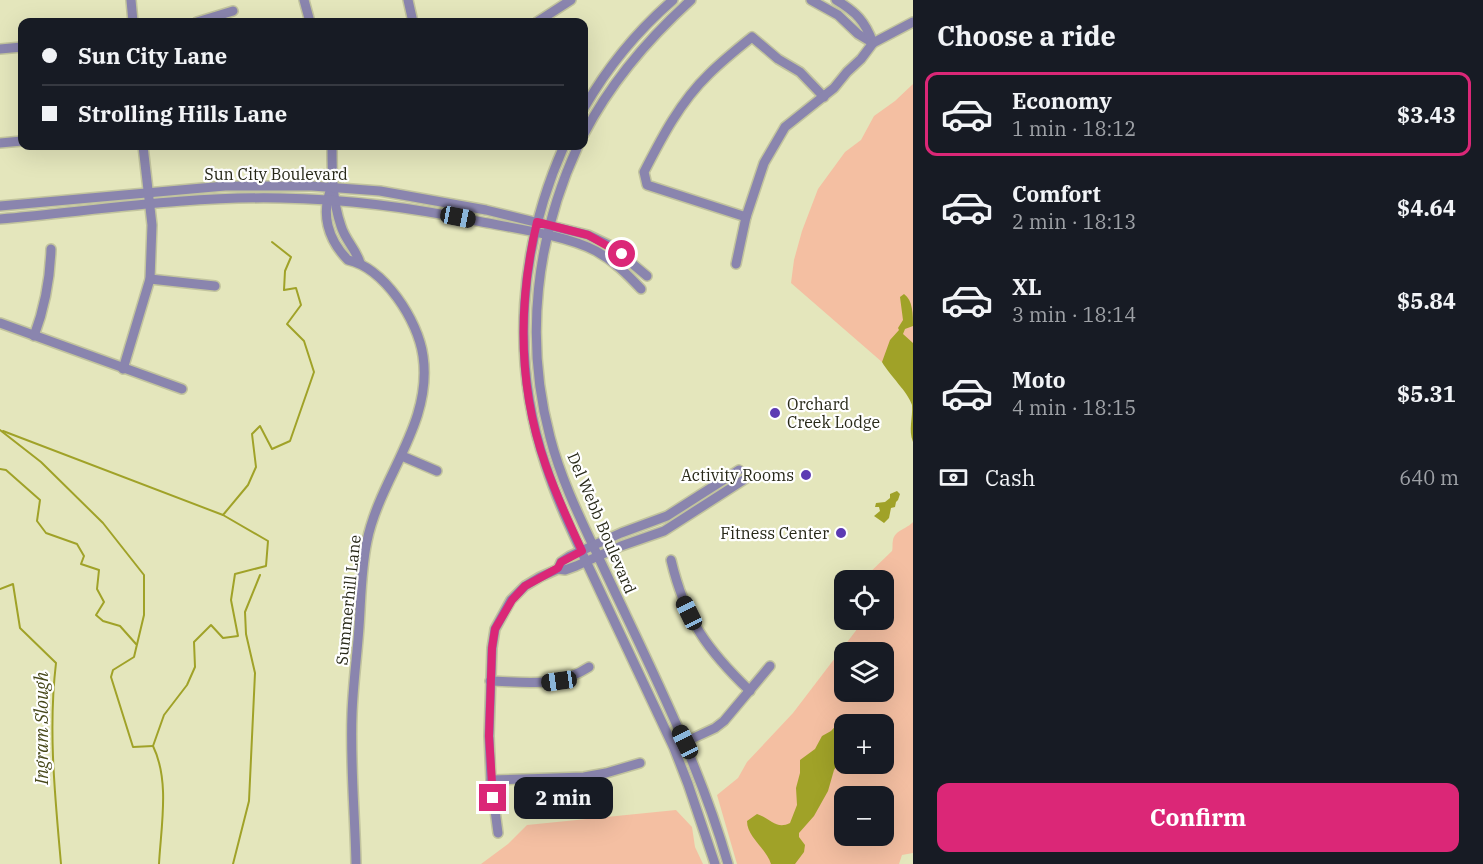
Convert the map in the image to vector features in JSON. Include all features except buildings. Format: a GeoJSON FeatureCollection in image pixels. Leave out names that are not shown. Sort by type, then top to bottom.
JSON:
{"type":"FeatureCollection","features":[{"type":"Feature","properties":{"kind":"street"},"geometry":{"type":"LineString","coordinates":[[131,0],[133,18]]}},
{"type":"Feature","properties":{"kind":"street"},"geometry":{"type":"LineString","coordinates":[[304,0],[309,18]]}},
{"type":"Feature","properties":{"kind":"street"},"geometry":{"type":"LineString","coordinates":[[408,0],[413,18]]}},
{"type":"Feature","properties":{"kind":"street"},"geometry":{"type":"LineString","coordinates":[[543,18],[571,0]]}},
{"type":"Feature","properties":{"kind":"street"},"geometry":{"type":"LineString","coordinates":[[588,102],[606,73],[632,41],[673,0]]}},
{"type":"Feature","properties":{"kind":"street"},"geometry":{"type":"LineString","coordinates":[[588,127],[627,66],[658,30],[691,0]]}},
{"type":"Feature","properties":{"kind":"street"},"geometry":{"type":"LineString","coordinates":[[811,0],[838,15],[858,34],[873,43]]}},
{"type":"Feature","properties":{"kind":"street"},"geometry":{"type":"LineString","coordinates":[[836,0],[867,25],[873,43]]}},
{"type":"Feature","properties":{"kind":"street"},"geometry":{"type":"LineString","coordinates":[[211,18],[233,11]]}},
{"type":"Feature","properties":{"kind":"street"},"geometry":{"type":"LineString","coordinates":[[736,264],[746,217],[764,163],[785,127],[824,97],[861,59],[873,43],[913,22]]}},
{"type":"Feature","properties":{"kind":"street"},"geometry":{"type":"LineString","coordinates":[[746,217],[647,185],[644,172],[666,128],[708,74],[752,37],[778,59],[800,72],[824,97]]}},
{"type":"Feature","properties":{"kind":"street"},"geometry":{"type":"LineString","coordinates":[[0,49],[18,47]]}},
{"type":"Feature","properties":{"kind":"street"},"geometry":{"type":"LineString","coordinates":[[0,143],[18,141]]}},
{"type":"Feature","properties":{"kind":"street"},"geometry":{"type":"LineString","coordinates":[[123,369],[150,279],[152,225],[144,150]]}},
{"type":"Feature","properties":{"kind":"street","name":"Summerhill Lane"},"geometry":{"type":"LineString","coordinates":[[332,150],[331,200],[342,229],[357,252],[360,263],[394,294],[408,313],[423,355],[425,382],[421,405],[402,456],[375,512],[367,540],[352,714],[356,864]]}},
{"type":"Feature","properties":{"kind":"street","name":"Del Webb Boulevard"},"geometry":{"type":"LineString","coordinates":[[562,150],[537,222],[526,282],[525,356],[530,403],[546,466],[586,561],[674,748],[692,793],[715,864]]}},
{"type":"Feature","properties":{"kind":"street","name":"Del Webb Boulevard"},"geometry":{"type":"LineString","coordinates":[[576,150],[567,168],[549,225],[538,284],[539,380],[546,421],[558,463],[593,546],[685,742],[728,864]]}},
{"type":"Feature","properties":{"kind":"street","name":"Sun City Boulevard"},"geometry":{"type":"LineString","coordinates":[[0,219],[234,186],[332,187],[412,196],[549,225],[599,240],[622,254],[647,276]]}},
{"type":"Feature","properties":{"kind":"street","name":"Sun City Boulevard"},"geometry":{"type":"LineString","coordinates":[[0,206],[150,199],[252,198],[331,200],[410,208],[584,245],[615,263],[641,289]]}},
{"type":"Feature","properties":{"kind":"street"},"geometry":{"type":"LineString","coordinates":[[34,336],[47,294],[51,249]]}},
{"type":"Feature","properties":{"kind":"street"},"geometry":{"type":"LineString","coordinates":[[150,279],[215,286]]}},
{"type":"Feature","properties":{"kind":"street"},"geometry":{"type":"LineString","coordinates":[[0,323],[182,389]]}},
{"type":"Feature","properties":{"kind":"street"},"geometry":{"type":"LineString","coordinates":[[402,456],[437,471]]}},
{"type":"Feature","properties":{"kind":"street"},"geometry":{"type":"LineString","coordinates":[[498,833],[491,780],[490,681],[495,629],[502,614],[525,586],[558,568],[561,562],[593,546],[667,516],[739,470]]}},
{"type":"Feature","properties":{"kind":"street"},"geometry":{"type":"LineString","coordinates":[[558,568],[565,570],[629,542],[664,531],[745,479]]}},
{"type":"Feature","properties":{"kind":"street"},"geometry":{"type":"LineString","coordinates":[[671,560],[684,602],[707,646],[750,691]]}},
{"type":"Feature","properties":{"kind":"street"},"geometry":{"type":"LineString","coordinates":[[490,681],[541,684],[577,675],[589,666]]}},
{"type":"Feature","properties":{"kind":"street"},"geometry":{"type":"LineString","coordinates":[[685,742],[715,728],[724,721],[770,666]]}},
{"type":"Feature","properties":{"kind":"street"},"geometry":{"type":"LineString","coordinates":[[491,780],[584,777],[640,763]]}},
{"type":"Feature","properties":{"kind":"shaded area"},"geometry":{"type":"Polygon","coordinates":[[[913,84],[913,393],[882,362],[791,283],[794,260],[802,231],[818,189],[845,152],[861,140],[874,116],[913,84]]]}},
{"type":"Feature","properties":{"kind":"shaded area"},"geometry":{"type":"Polygon","coordinates":[[[904,294],[911,304],[913,317],[913,326],[905,329],[903,334],[913,343],[913,442],[912,405],[882,362],[890,340],[899,330],[903,320],[900,297],[904,294]]]}},
{"type":"Feature","properties":{"kind":"shaded area"},"geometry":{"type":"Polygon","coordinates":[[[897,491],[900,494],[898,500],[895,507],[891,508],[889,518],[884,523],[874,516],[880,511],[879,507],[875,507],[876,503],[885,502],[890,498],[890,494],[897,491]]]}},
{"type":"Feature","properties":{"kind":"shaded area"},"geometry":{"type":"Polygon","coordinates":[[[913,522],[913,853],[902,855],[899,864],[737,864],[717,795],[738,778],[747,762],[793,713],[834,659],[834,702],[894,702],[894,642],[847,642],[856,630],[894,630],[894,570],[872,570],[892,551],[896,534],[913,522]]]}},
{"type":"Feature","properties":{"kind":"shaded area"},"geometry":{"type":"Polygon","coordinates":[[[834,728],[834,770],[828,791],[814,816],[799,833],[805,845],[804,852],[795,864],[771,864],[750,832],[747,821],[757,814],[777,824],[790,823],[797,805],[796,788],[800,773],[800,760],[815,749],[822,736],[834,728]]]}},
{"type":"Feature","properties":{"kind":"shaded area"},"geometry":{"type":"Polygon","coordinates":[[[676,810],[692,827],[695,847],[703,864],[481,864],[508,844],[527,825],[676,810]]]}},
{"type":"Feature","properties":{"kind":"waterway"},"geometry":{"type":"LineString","coordinates":[[159,864],[163,789],[153,746],[164,715],[187,685],[195,667],[194,642],[211,625],[223,638],[238,636],[231,600],[235,574],[266,566],[268,541],[223,515],[248,485],[256,467],[252,434],[260,426],[272,449],[290,441],[314,372],[304,341],[287,324],[301,305],[296,288],[284,290],[285,271],[291,257],[272,242]]}},
{"type":"Feature","properties":{"kind":"waterway"},"geometry":{"type":"LineString","coordinates":[[0,430],[41,462],[103,523],[144,575],[144,615],[134,657],[113,670],[111,677],[133,747],[153,746]]}},
{"type":"Feature","properties":{"kind":"waterway"},"geometry":{"type":"LineString","coordinates":[[3,431],[223,515]]}},
{"type":"Feature","properties":{"kind":"waterway"},"geometry":{"type":"LineString","coordinates":[[0,469],[6,470],[40,500],[37,521],[46,533],[77,544],[84,556],[81,564],[99,570],[97,589],[104,602],[96,615],[103,621],[120,626],[136,644]]}},
{"type":"Feature","properties":{"kind":"waterway"},"geometry":{"type":"LineString","coordinates":[[233,864],[249,801],[255,673],[246,634],[245,612],[260,575]]}},
{"type":"Feature","properties":{"kind":"waterway","name":"Ingram Slough"},"geometry":{"type":"LineString","coordinates":[[0,589],[13,584],[20,628],[56,663],[52,738],[61,864]]}},
{"type":"Feature","properties":{"kind":"place","name":"Orchard Creek Lodge"},"geometry":{"type":"Point","coordinates":[775,413]}},
{"type":"Feature","properties":{"kind":"place","name":"Activity Rooms"},"geometry":{"type":"Point","coordinates":[806,475]}},
{"type":"Feature","properties":{"kind":"place","name":"Fitness Center"},"geometry":{"type":"Point","coordinates":[841,533]}},
{"type":"Feature","properties":{"kind":"route"},"geometry":{"type":"LineString","coordinates":[[493,798],[489,736],[490,681],[495,629],[502,614],[525,586],[558,568],[561,562],[570,556],[582,551],[546,466],[530,403],[525,356],[524,303],[529,258],[537,222],[588,235],[622,254]]}}]}
